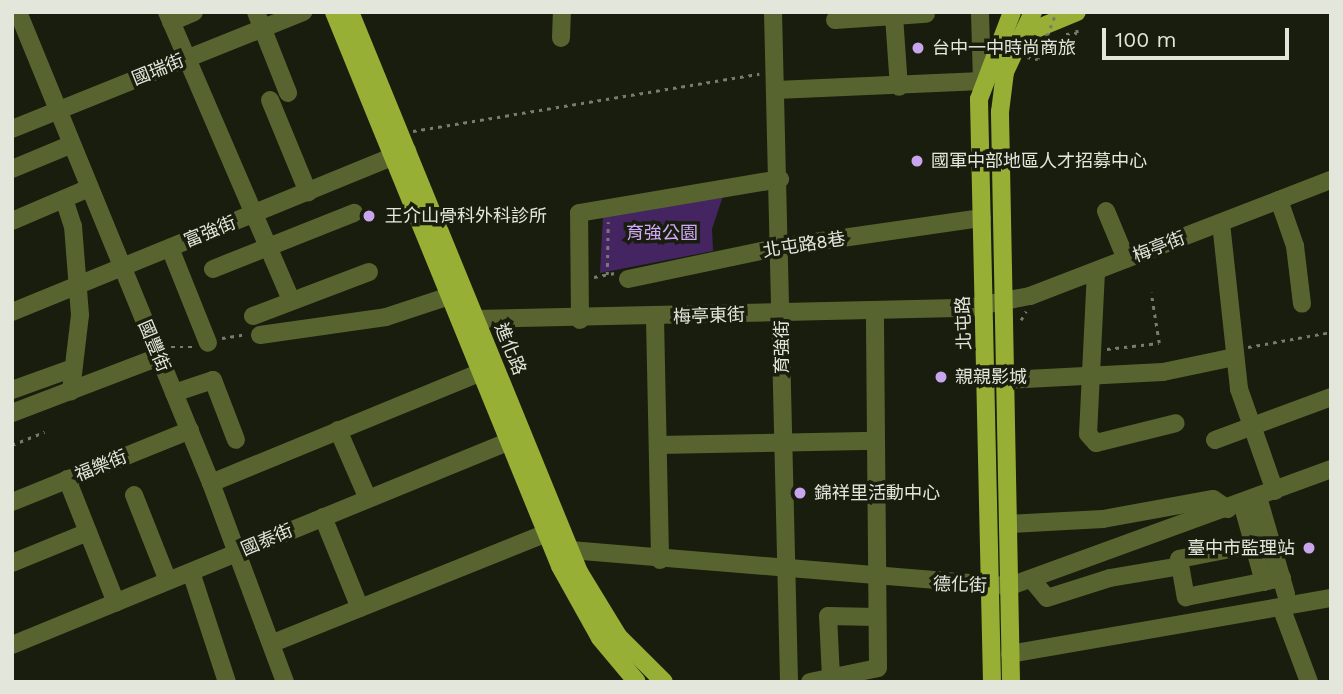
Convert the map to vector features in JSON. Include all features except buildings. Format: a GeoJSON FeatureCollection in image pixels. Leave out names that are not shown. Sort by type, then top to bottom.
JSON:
{"type":"FeatureCollection","features":[{"type":"Feature","properties":{"kind":"main road","name":"進化路"},"geometry":{"type":"LineString","coordinates":[[334,12],[400,148],[474,319],[546,533],[585,615],[637,682]]}},
{"type":"Feature","properties":{"kind":"main road","name":"進化路"},"geometry":{"type":"LineString","coordinates":[[350,12],[450,296],[481,372],[602,613],[664,682]]}},
{"type":"Feature","properties":{"kind":"main road","name":"北屯路"},"geometry":{"type":"LineString","coordinates":[[992,682],[982,218],[982,81],[1012,12]]}},
{"type":"Feature","properties":{"kind":"main road"},"geometry":{"type":"LineString","coordinates":[[1011,682],[1003,301],[1002,90],[1033,12]]}},
{"type":"Feature","properties":{"kind":"main road"},"geometry":{"type":"LineString","coordinates":[[1024,34],[1077,12]]}},
{"type":"Feature","properties":{"kind":"main road"},"geometry":{"type":"LineString","coordinates":[[1010,654],[1017,682]]}},
{"type":"Feature","properties":{"kind":"street"},"geometry":{"type":"LineString","coordinates":[[194,12],[169,17],[252,215],[291,300]]}},
{"type":"Feature","properties":{"kind":"street","name":"國瑞街"},"geometry":{"type":"LineString","coordinates":[[12,129],[186,60],[259,21],[303,12]]}},
{"type":"Feature","properties":{"kind":"street"},"geometry":{"type":"LineString","coordinates":[[561,38],[562,12]]}},
{"type":"Feature","properties":{"kind":"street","name":"育強街"},"geometry":{"type":"LineString","coordinates":[[773,12],[780,179],[789,682]]}},
{"type":"Feature","properties":{"kind":"street"},"geometry":{"type":"LineString","coordinates":[[776,81],[899,86],[982,81],[980,12]]}},
{"type":"Feature","properties":{"kind":"street"},"geometry":{"type":"LineString","coordinates":[[835,20],[926,14]]}},
{"type":"Feature","properties":{"kind":"street"},"geometry":{"type":"LineString","coordinates":[[894,16],[899,86]]}},
{"type":"Feature","properties":{"kind":"street"},"geometry":{"type":"LineString","coordinates":[[259,21],[288,93]]}},
{"type":"Feature","properties":{"kind":"street","name":"國豐街"},"geometry":{"type":"LineString","coordinates":[[18,24],[190,430],[273,643],[285,682]]}},
{"type":"Feature","properties":{"kind":"street"},"geometry":{"type":"LineString","coordinates":[[270,100],[308,192]]}},
{"type":"Feature","properties":{"kind":"street"},"geometry":{"type":"LineString","coordinates":[[12,169],[70,145]]}},
{"type":"Feature","properties":{"kind":"street","name":"富強街"},"geometry":{"type":"LineString","coordinates":[[12,312],[308,192],[400,148]]}},
{"type":"Feature","properties":{"kind":"street"},"geometry":{"type":"LineString","coordinates":[[580,320],[579,213],[780,179]]}},
{"type":"Feature","properties":{"kind":"street","name":"梅亭街"},"geometry":{"type":"LineString","coordinates":[[984,305],[1096,271],[1331,180]]}},
{"type":"Feature","properties":{"kind":"street"},"geometry":{"type":"LineString","coordinates":[[12,221],[89,188]]}},
{"type":"Feature","properties":{"kind":"street"},"geometry":{"type":"LineString","coordinates":[[64,199],[74,226],[77,286],[71,391]]}},
{"type":"Feature","properties":{"kind":"street"},"geometry":{"type":"LineString","coordinates":[[1279,200],[1295,246],[1302,304]]}},
{"type":"Feature","properties":{"kind":"street"},"geometry":{"type":"LineString","coordinates":[[1106,211],[1126,259]]}},
{"type":"Feature","properties":{"kind":"street"},"geometry":{"type":"LineString","coordinates":[[213,269],[354,213]]}},
{"type":"Feature","properties":{"kind":"street","name":"北屯路8巷"},"geometry":{"type":"LineString","coordinates":[[628,279],[780,247],[982,218]]}},
{"type":"Feature","properties":{"kind":"street"},"geometry":{"type":"LineString","coordinates":[[1221,223],[1234,353],[1250,426],[1251,500],[1264,582]]}},
{"type":"Feature","properties":{"kind":"street"},"geometry":{"type":"LineString","coordinates":[[170,248],[208,343]]}},
{"type":"Feature","properties":{"kind":"street"},"geometry":{"type":"LineString","coordinates":[[1096,271],[1087,379],[1088,433],[1096,443],[1176,423]]}},
{"type":"Feature","properties":{"kind":"street"},"geometry":{"type":"LineString","coordinates":[[253,316],[369,272]]}},
{"type":"Feature","properties":{"kind":"street"},"geometry":{"type":"LineString","coordinates":[[260,335],[386,317],[450,296]]}},
{"type":"Feature","properties":{"kind":"street","name":"梅亭東街"},"geometry":{"type":"LineString","coordinates":[[474,319],[655,318],[984,305]]}},
{"type":"Feature","properties":{"kind":"street"},"geometry":{"type":"LineString","coordinates":[[875,310],[878,668],[817,680],[828,616],[877,617]]}},
{"type":"Feature","properties":{"kind":"street"},"geometry":{"type":"LineString","coordinates":[[655,318],[660,560]]}},
{"type":"Feature","properties":{"kind":"street"},"geometry":{"type":"LineString","coordinates":[[1005,380],[1087,379],[1234,353]]}},
{"type":"Feature","properties":{"kind":"street"},"geometry":{"type":"LineString","coordinates":[[12,413],[159,357]]}},
{"type":"Feature","properties":{"kind":"street"},"geometry":{"type":"LineString","coordinates":[[12,390],[73,368]]}},
{"type":"Feature","properties":{"kind":"street"},"geometry":{"type":"LineString","coordinates":[[211,483],[481,372]]}},
{"type":"Feature","properties":{"kind":"street"},"geometry":{"type":"LineString","coordinates":[[174,393],[213,380],[236,440]]}},
{"type":"Feature","properties":{"kind":"street"},"geometry":{"type":"LineString","coordinates":[[1215,440],[1331,397]]}},
{"type":"Feature","properties":{"kind":"street","name":"福樂街"},"geometry":{"type":"LineString","coordinates":[[12,502],[190,430]]}},
{"type":"Feature","properties":{"kind":"street"},"geometry":{"type":"LineString","coordinates":[[338,430],[368,499]]}},
{"type":"Feature","properties":{"kind":"street","name":"國泰街"},"geometry":{"type":"LineString","coordinates":[[12,645],[515,439]]}},
{"type":"Feature","properties":{"kind":"street"},"geometry":{"type":"LineString","coordinates":[[658,445],[876,442]]}},
{"type":"Feature","properties":{"kind":"street","name":"德化街"},"geometry":{"type":"LineString","coordinates":[[570,550],[877,580],[1010,586],[1331,469]]}},
{"type":"Feature","properties":{"kind":"street"},"geometry":{"type":"LineString","coordinates":[[67,479],[116,603]]}},
{"type":"Feature","properties":{"kind":"street"},"geometry":{"type":"LineString","coordinates":[[134,495],[168,581]]}},
{"type":"Feature","properties":{"kind":"street"},"geometry":{"type":"LineString","coordinates":[[1009,524],[1102,519],[1213,499],[1251,500]]}},
{"type":"Feature","properties":{"kind":"street"},"geometry":{"type":"LineString","coordinates":[[1251,500],[1310,682]]}},
{"type":"Feature","properties":{"kind":"street"},"geometry":{"type":"LineString","coordinates":[[323,517],[360,608]]}},
{"type":"Feature","properties":{"kind":"street"},"geometry":{"type":"LineString","coordinates":[[12,563],[88,532]]}},
{"type":"Feature","properties":{"kind":"street"},"geometry":{"type":"LineString","coordinates":[[273,643],[546,533]]}},
{"type":"Feature","properties":{"kind":"street"},"geometry":{"type":"LineString","coordinates":[[1256,544],[1179,559],[1186,597],[1264,582],[1283,593]]}},
{"type":"Feature","properties":{"kind":"street"},"geometry":{"type":"LineString","coordinates":[[1032,580],[1047,598],[1110,578],[1180,566]]}},
{"type":"Feature","properties":{"kind":"street"},"geometry":{"type":"LineString","coordinates":[[191,572],[227,682]]}},
{"type":"Feature","properties":{"kind":"street"},"geometry":{"type":"LineString","coordinates":[[1010,654],[1283,593],[1331,598]]}},
{"type":"Feature","properties":{"kind":"path"},"geometry":{"type":"LineString","coordinates":[[1038,60],[1056,12]]}},
{"type":"Feature","properties":{"kind":"path"},"geometry":{"type":"LineString","coordinates":[[978,45],[1047,36]]}},
{"type":"Feature","properties":{"kind":"path"},"geometry":{"type":"LineString","coordinates":[[400,148],[776,81]]}},
{"type":"Feature","properties":{"kind":"path"},"geometry":{"type":"LineString","coordinates":[[607,275],[608,220],[621,218]]}},
{"type":"Feature","properties":{"kind":"path"},"geometry":{"type":"LineString","coordinates":[[1090,351],[1159,343],[1151,293]]}},
{"type":"Feature","properties":{"kind":"path"},"geometry":{"type":"LineString","coordinates":[[1234,353],[1331,332]]}},
{"type":"Feature","properties":{"kind":"path"},"geometry":{"type":"LineString","coordinates":[[12,444],[45,432]]}},
{"type":"Feature","properties":{"kind":"green space","name":"育強公園"},"geometry":{"type":"Polygon","coordinates":[[[724,193],[712,229],[713,251],[600,273],[603,216],[724,193]]]}},
{"type":"Feature","properties":{"kind":"place","name":"台中一中時尚商旅"},"geometry":{"type":"Point","coordinates":[918,48]}},
{"type":"Feature","properties":{"kind":"place","name":"國軍中部地區人才招募中心"},"geometry":{"type":"Point","coordinates":[917,161]}},
{"type":"Feature","properties":{"kind":"place","name":"王介山骨科外科診所"},"geometry":{"type":"Point","coordinates":[369,216]}},
{"type":"Feature","properties":{"kind":"place","name":"親親影城"},"geometry":{"type":"Point","coordinates":[941,377]}},
{"type":"Feature","properties":{"kind":"place","name":"錦祥里活動中心"},"geometry":{"type":"Point","coordinates":[800,493]}},
{"type":"Feature","properties":{"kind":"place","name":"臺中市監理站"},"geometry":{"type":"Point","coordinates":[1309,548]}}]}
